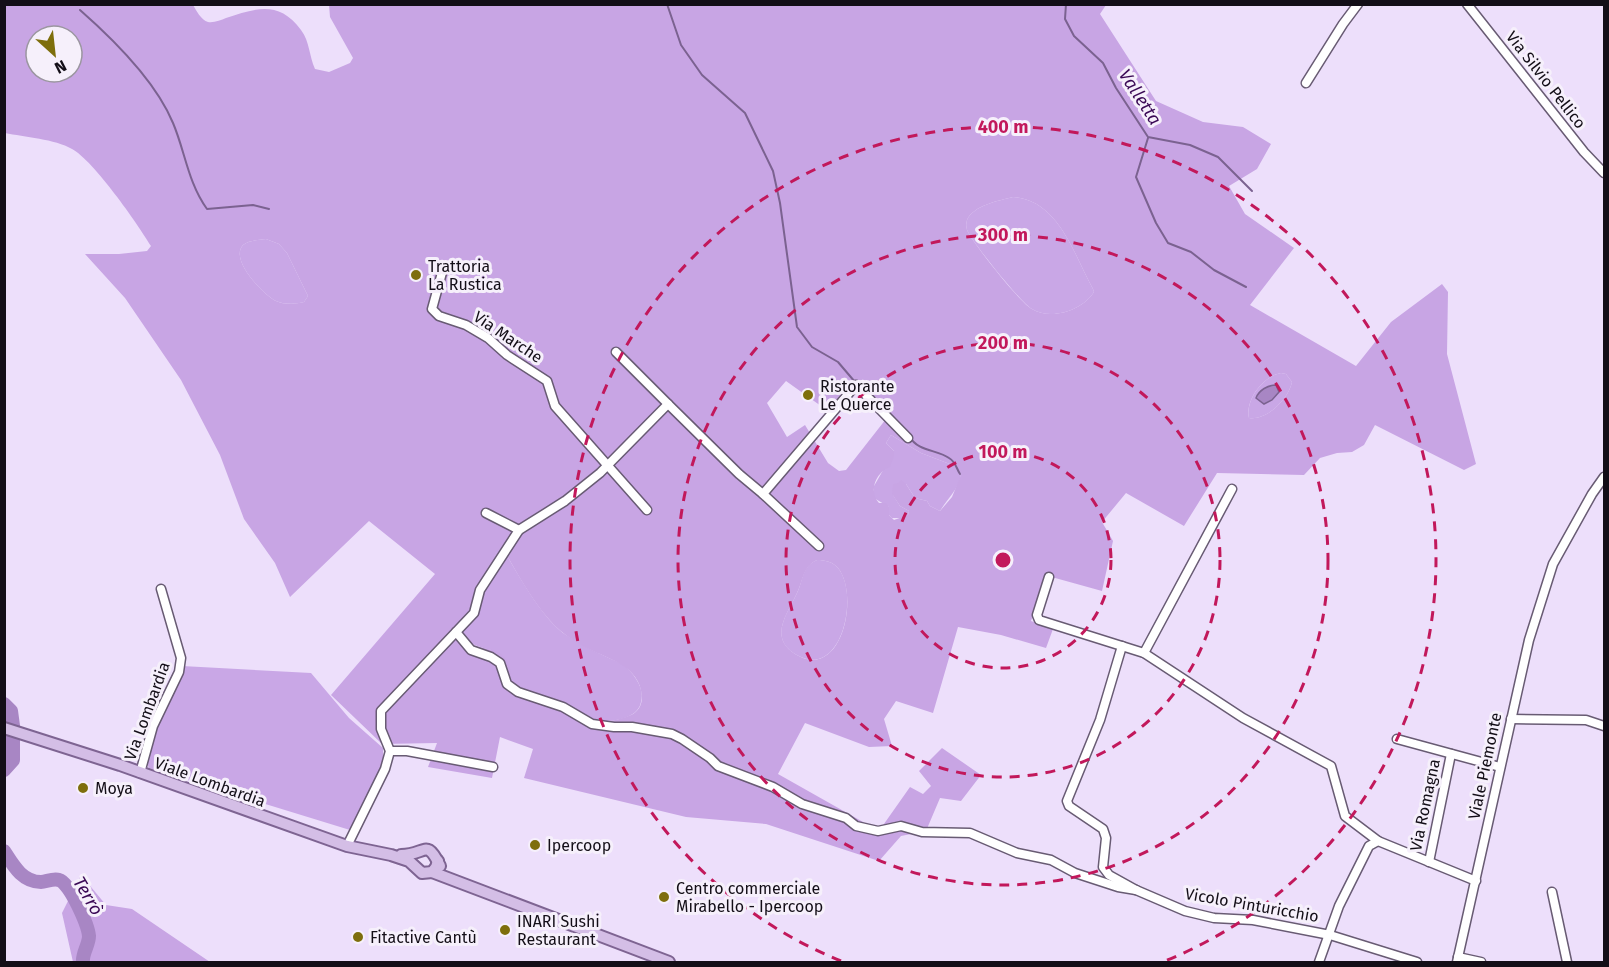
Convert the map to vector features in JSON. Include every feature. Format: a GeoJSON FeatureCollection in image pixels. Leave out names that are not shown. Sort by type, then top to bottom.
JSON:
{"type":"FeatureCollection","features":[{"type":"Feature","properties":{"kind":"main road","name":"Viale Lombardia"},"geometry":{"type":"LineString","coordinates":[[6,729],[78,751],[347,846],[415,860]]}},
{"type":"Feature","properties":{"kind":"main road"},"geometry":{"type":"LineString","coordinates":[[452,879],[443,871],[435,854],[429,850],[422,850],[415,860],[422,873],[432,872],[452,879],[669,963]]}},
{"type":"Feature","properties":{"kind":"main road"},"geometry":{"type":"LineString","coordinates":[[432,872],[438,861]]}},
{"type":"Feature","properties":{"kind":"street"},"geometry":{"type":"LineString","coordinates":[[1306,84],[1358,4]]}},
{"type":"Feature","properties":{"kind":"street","name":"Via Silvio Pellico"},"geometry":{"type":"LineString","coordinates":[[1467,4],[1584,152],[1605,173]]}},
{"type":"Feature","properties":{"kind":"street","name":"Via Marche"},"geometry":{"type":"LineString","coordinates":[[440,267],[443,269],[432,309],[439,316],[466,325],[488,338],[507,355],[546,381],[555,406],[647,510]]}},
{"type":"Feature","properties":{"kind":"street"},"geometry":{"type":"LineString","coordinates":[[616,352],[739,474],[819,546]]}},
{"type":"Feature","properties":{"kind":"street"},"geometry":{"type":"LineString","coordinates":[[763,494],[856,385],[908,438]]}},
{"type":"Feature","properties":{"kind":"street"},"geometry":{"type":"LineString","coordinates":[[347,846],[385,769],[390,752],[381,729],[381,711],[474,613],[480,590],[519,530],[565,501],[606,465],[668,404]]}},
{"type":"Feature","properties":{"kind":"street","name":"Viale Piemonte"},"geometry":{"type":"LineString","coordinates":[[1457,960],[1529,640],[1553,564],[1592,494],[1605,477]]}},
{"type":"Feature","properties":{"kind":"street"},"geometry":{"type":"LineString","coordinates":[[1144,653],[1232,489]]}},
{"type":"Feature","properties":{"kind":"street"},"geometry":{"type":"LineString","coordinates":[[486,513],[519,530]]}},
{"type":"Feature","properties":{"kind":"street"},"geometry":{"type":"LineString","coordinates":[[1049,577],[1037,615],[1039,620],[1144,653],[1243,718],[1330,766],[1345,816],[1378,841],[1476,881]]}},
{"type":"Feature","properties":{"kind":"street","name":"Via Lombardia"},"geometry":{"type":"LineString","coordinates":[[140,773],[153,726],[179,672],[181,658],[161,589]]}},
{"type":"Feature","properties":{"kind":"street"},"geometry":{"type":"LineString","coordinates":[[456,632],[471,650],[500,663],[507,684],[518,692],[563,707],[592,724],[632,727],[672,734],[682,738],[718,766],[773,787],[802,804],[846,818],[856,826],[878,831],[901,826],[922,832],[970,833],[1017,853],[1051,860],[1075,873],[1118,887],[1136,890]]}},
{"type":"Feature","properties":{"kind":"street"},"geometry":{"type":"LineString","coordinates":[[1122,646],[1101,720],[1067,801],[1070,806],[1103,829],[1106,838],[1103,867],[1109,875],[1136,890]]}},
{"type":"Feature","properties":{"kind":"street"},"geometry":{"type":"LineString","coordinates":[[1511,719],[1586,720],[1605,726]]}},
{"type":"Feature","properties":{"kind":"street"},"geometry":{"type":"LineString","coordinates":[[1397,739],[1500,767]]}},
{"type":"Feature","properties":{"kind":"street"},"geometry":{"type":"LineString","coordinates":[[390,752],[407,751],[493,766]]}},
{"type":"Feature","properties":{"kind":"street","name":"Via Romagna"},"geometry":{"type":"LineString","coordinates":[[1429,861],[1451,754]]}},
{"type":"Feature","properties":{"kind":"street"},"geometry":{"type":"LineString","coordinates":[[1318,963],[1339,906],[1357,867],[1369,846],[1378,841]]}},
{"type":"Feature","properties":{"kind":"street","name":"Vicolo Pinturicchio"},"geometry":{"type":"LineString","coordinates":[[1136,890],[1185,911],[1214,918],[1254,920],[1330,935],[1418,963]]}},
{"type":"Feature","properties":{"kind":"street"},"geometry":{"type":"LineString","coordinates":[[1552,892],[1567,963]]}},
{"type":"Feature","properties":{"kind":"street"},"geometry":{"type":"LineString","coordinates":[[1457,960],[1481,963]]}},
{"type":"Feature","properties":{"kind":"shaded area"},"geometry":{"type":"Polygon","coordinates":[[[4,5],[193,5],[205,21],[210,22],[257,9],[276,10],[293,20],[301,30],[315,69],[329,72],[350,63],[353,58],[330,17],[329,5],[1106,5],[1100,14],[1156,101],[1203,122],[1243,127],[1271,144],[1257,169],[1229,186],[1245,214],[1294,248],[1250,305],[1356,366],[1391,322],[1442,284],[1448,292],[1447,354],[1476,464],[1464,470],[1375,425],[1364,445],[1352,452],[1320,458],[1304,475],[1217,473],[1184,526],[1126,493],[1102,522],[1113,541],[1102,591],[1048,576],[1031,621],[1053,629],[1046,648],[1001,635],[958,627],[933,713],[896,701],[884,719],[892,746],[869,747],[805,723],[778,774],[879,831],[910,787],[923,794],[931,786],[919,771],[942,748],[981,775],[961,801],[940,798],[926,831],[901,836],[879,861],[766,824],[686,817],[524,778],[533,749],[500,737],[492,778],[428,767],[437,743],[382,744],[331,695],[435,574],[369,521],[290,597],[275,563],[244,519],[220,455],[181,380],[125,298],[85,254],[147,251],[151,246],[115,193],[92,166],[72,149],[39,139],[5,133],[4,5]],[[1013,197],[987,204],[970,215],[966,227],[971,237],[1017,296],[1032,309],[1057,314],[1082,304],[1094,292],[1063,231],[1054,218],[1042,208],[1029,200],[1013,197]],[[266,239],[251,241],[243,245],[240,251],[244,268],[257,285],[276,301],[290,304],[304,302],[308,296],[287,253],[279,244],[266,239]],[[1286,374],[1274,375],[1257,390],[1248,411],[1249,418],[1263,416],[1270,412],[1287,395],[1292,382],[1286,374]],[[786,381],[767,403],[787,437],[805,425],[828,463],[839,471],[846,470],[886,419],[858,389],[828,411],[786,381]],[[891,435],[886,443],[894,451],[894,456],[890,467],[877,477],[875,482],[874,493],[879,503],[886,503],[889,507],[889,515],[894,520],[908,515],[909,511],[900,506],[892,494],[893,484],[901,480],[915,498],[927,501],[930,506],[940,511],[952,497],[961,475],[955,466],[921,453],[891,435]],[[501,549],[496,552],[482,591],[464,621],[463,632],[466,640],[473,645],[499,653],[506,659],[510,670],[510,687],[542,695],[593,720],[620,719],[636,712],[642,697],[640,686],[629,670],[560,631],[533,599],[505,552],[501,549]],[[823,560],[812,563],[804,574],[785,617],[781,633],[787,647],[795,654],[811,660],[825,657],[835,647],[842,632],[847,597],[844,581],[836,566],[823,560]]]}},
{"type":"Feature","properties":{"kind":"shaded area"},"geometry":{"type":"Polygon","coordinates":[[[1013,197],[1029,200],[1042,208],[1054,218],[1063,231],[1094,292],[1082,304],[1057,314],[1032,309],[1008,285],[971,237],[966,225],[970,215],[987,204],[1013,197]]]}},
{"type":"Feature","properties":{"kind":"shaded area"},"geometry":{"type":"Polygon","coordinates":[[[266,239],[279,244],[287,253],[308,296],[304,302],[290,304],[276,301],[257,285],[244,268],[240,251],[243,245],[251,241],[266,239]]]}},
{"type":"Feature","properties":{"kind":"shaded area"},"geometry":{"type":"Polygon","coordinates":[[[1281,373],[1286,374],[1292,382],[1287,395],[1270,412],[1256,418],[1249,418],[1250,404],[1257,390],[1268,379],[1281,373]]]}},
{"type":"Feature","properties":{"kind":"shaded area"},"geometry":{"type":"Polygon","coordinates":[[[1276,385],[1279,392],[1272,400],[1264,404],[1256,398],[1264,388],[1276,385]]]}},
{"type":"Feature","properties":{"kind":"shaded area"},"geometry":{"type":"Polygon","coordinates":[[[891,435],[921,453],[955,466],[961,475],[955,490],[940,511],[930,506],[927,501],[915,498],[906,484],[893,495],[900,506],[909,511],[908,515],[903,518],[892,518],[889,515],[889,507],[874,498],[874,486],[894,451],[886,443],[891,435]]]}},
{"type":"Feature","properties":{"kind":"shaded area"},"geometry":{"type":"Polygon","coordinates":[[[501,549],[540,609],[558,628],[580,643],[624,665],[631,673],[638,682],[642,697],[639,708],[635,712],[616,720],[597,720],[565,710],[509,687],[491,650],[476,646],[467,640],[462,628],[483,587],[496,551],[501,549]]]}},
{"type":"Feature","properties":{"kind":"shaded area"},"geometry":{"type":"Polygon","coordinates":[[[817,560],[829,562],[838,568],[844,580],[847,596],[846,614],[842,632],[835,646],[825,656],[811,660],[795,654],[787,647],[781,633],[785,617],[806,570],[817,560]]]}},
{"type":"Feature","properties":{"kind":"shaded area"},"geometry":{"type":"Polygon","coordinates":[[[182,666],[311,673],[349,718],[383,748],[383,765],[350,830],[149,768],[148,750],[157,726],[179,683],[182,666]]]}},
{"type":"Feature","properties":{"kind":"shaded area"},"geometry":{"type":"Polygon","coordinates":[[[81,875],[106,905],[132,909],[210,962],[73,962],[62,913],[81,875]]]}},
{"type":"Feature","properties":{"kind":"waterway"},"geometry":{"type":"LineString","coordinates":[[667,4],[681,45],[702,75],[745,113],[773,171],[780,203],[797,327],[812,347],[838,362],[855,382]]}},
{"type":"Feature","properties":{"kind":"waterway","name":"Valletta"},"geometry":{"type":"LineString","coordinates":[[1066,4],[1065,19],[1074,36],[1103,63],[1116,88],[1148,137],[1190,145],[1218,157],[1252,191]]}},
{"type":"Feature","properties":{"kind":"waterway"},"geometry":{"type":"LineString","coordinates":[[80,10],[132,62],[156,92],[173,123],[195,189],[207,209],[253,205],[269,209]]}},
{"type":"Feature","properties":{"kind":"waterway"},"geometry":{"type":"LineString","coordinates":[[1148,138],[1136,177],[1156,223],[1168,243],[1191,252],[1214,270],[1246,287]]}},
{"type":"Feature","properties":{"kind":"waterway"},"geometry":{"type":"LineString","coordinates":[[910,437],[913,442],[923,448],[944,455],[951,460],[960,474]]}},
{"type":"Feature","properties":{"kind":"waterway","name":"Terrò"},"geometry":{"type":"LineString","coordinates":[[4,704],[11,711],[13,726],[13,760],[4,770]]}},
{"type":"Feature","properties":{"kind":"waterway","name":"Terrò"},"geometry":{"type":"LineString","coordinates":[[4,851],[19,872],[28,879],[41,882],[59,880],[68,888],[88,931],[88,943],[83,962]]}},
{"type":"Feature","properties":{"kind":"place","name":"Trattoria La Rustica"},"geometry":{"type":"Point","coordinates":[416,275]}},
{"type":"Feature","properties":{"kind":"place","name":"Ristorante Le Querce"},"geometry":{"type":"Point","coordinates":[808,395]}},
{"type":"Feature","properties":{"kind":"place","name":"Moya"},"geometry":{"type":"Point","coordinates":[83,788]}},
{"type":"Feature","properties":{"kind":"place","name":"Ipercoop"},"geometry":{"type":"Point","coordinates":[535,845]}},
{"type":"Feature","properties":{"kind":"place","name":"Centro commerciale Mirabello - Ipercoop"},"geometry":{"type":"Point","coordinates":[664,897]}},
{"type":"Feature","properties":{"kind":"place","name":"INARI Sushi Restaurant"},"geometry":{"type":"Point","coordinates":[505,930]}},
{"type":"Feature","properties":{"kind":"place","name":"Fitactive Cantù"},"geometry":{"type":"Point","coordinates":[358,937]}}]}
